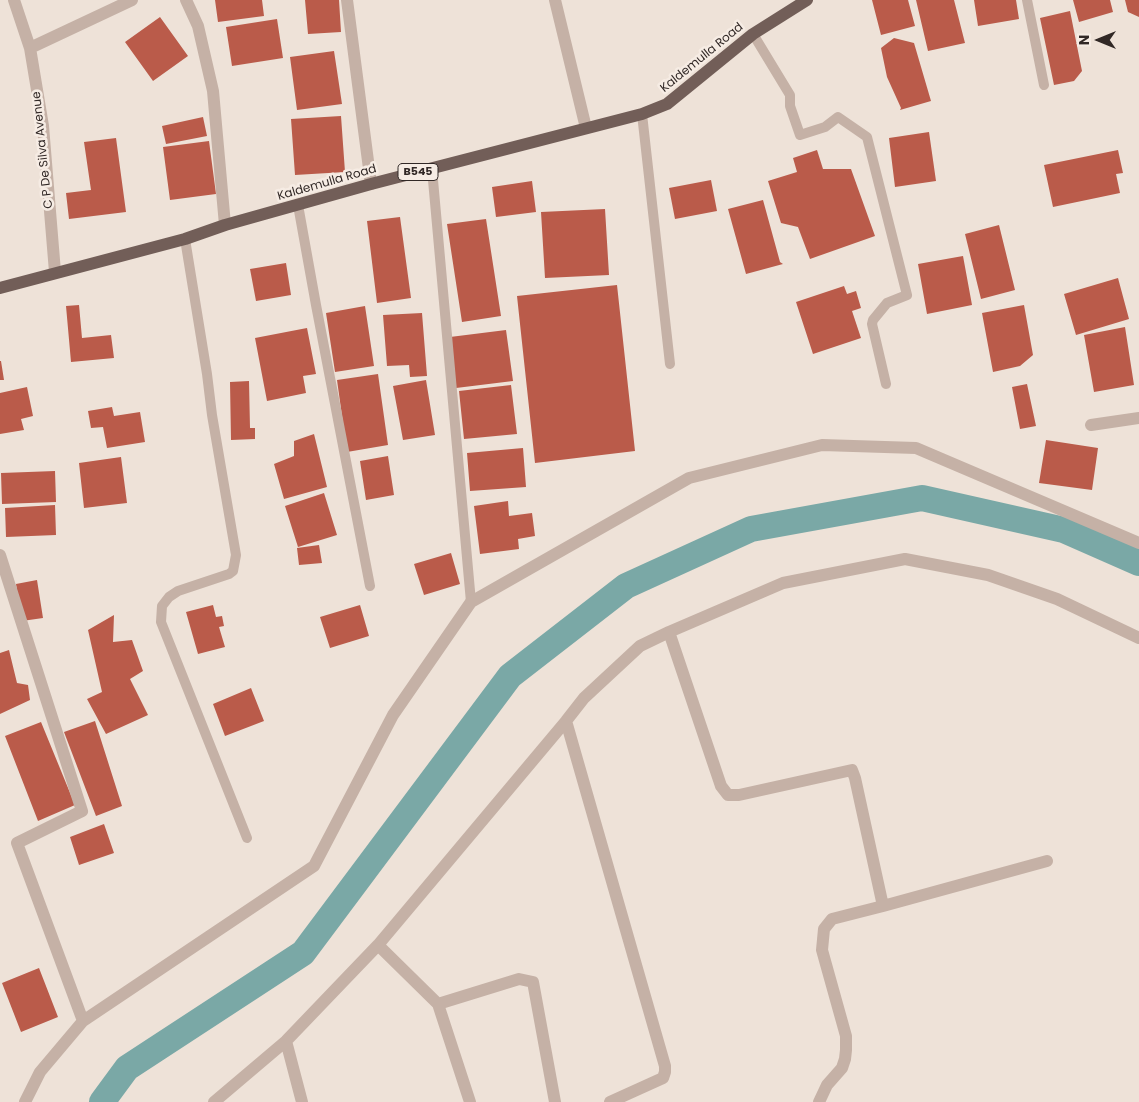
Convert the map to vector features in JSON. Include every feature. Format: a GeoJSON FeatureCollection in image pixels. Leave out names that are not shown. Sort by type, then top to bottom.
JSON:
{"type":"FeatureCollection","features":[{"type":"Feature","properties":{"kind":"main road","name":"Kaldemulla Road"},"geometry":{"type":"LineString","coordinates":[[0,288],[184,239],[225,225],[371,184],[642,114],[667,104],[753,34],[808,0]]}},
{"type":"Feature","properties":{"kind":"street","name":"C P De Silva Avenue"},"geometry":{"type":"LineString","coordinates":[[14,0],[30,48],[43,126],[55,272]]}},
{"type":"Feature","properties":{"kind":"street"},"geometry":{"type":"LineString","coordinates":[[30,48],[112,4],[132,0]]}},
{"type":"Feature","properties":{"kind":"street"},"geometry":{"type":"LineString","coordinates":[[186,0],[198,26],[213,91],[225,225]]}},
{"type":"Feature","properties":{"kind":"street"},"geometry":{"type":"LineString","coordinates":[[347,0],[371,184]]}},
{"type":"Feature","properties":{"kind":"street"},"geometry":{"type":"LineString","coordinates":[[555,0],[586,128]]}},
{"type":"Feature","properties":{"kind":"street"},"geometry":{"type":"LineString","coordinates":[[1091,425],[1139,418]]}},
{"type":"Feature","properties":{"kind":"street"},"geometry":{"type":"LineString","coordinates":[[25,1102],[40,1072],[83,1021],[314,866],[393,715],[471,602],[689,478],[822,445],[916,448],[1139,543]]}},
{"type":"Feature","properties":{"kind":"street"},"geometry":{"type":"LineString","coordinates":[[0,555],[82,810],[17,843],[83,1021]]}},
{"type":"Feature","properties":{"kind":"street"},"geometry":{"type":"LineString","coordinates":[[214,1102],[286,1041],[378,944],[566,722],[584,698],[640,646],[783,583],[905,559],[988,575],[1057,599],[1139,638]]}},
{"type":"Feature","properties":{"kind":"street"},"geometry":{"type":"LineString","coordinates":[[669,632],[721,786],[728,795],[739,795],[852,770],[883,906]]}},
{"type":"Feature","properties":{"kind":"street"},"geometry":{"type":"LineString","coordinates":[[566,722],[665,1066],[663,1078],[610,1102]]}},
{"type":"Feature","properties":{"kind":"street"},"geometry":{"type":"LineString","coordinates":[[819,1102],[827,1085],[842,1068],[846,1050],[846,1036],[822,950],[824,929],[832,919],[1046,861]]}},
{"type":"Feature","properties":{"kind":"street"},"geometry":{"type":"LineString","coordinates":[[378,944],[438,1004],[470,1102]]}},
{"type":"Feature","properties":{"kind":"street"},"geometry":{"type":"LineString","coordinates":[[438,1004],[519,979],[533,982],[555,1102]]}},
{"type":"Feature","properties":{"kind":"street"},"geometry":{"type":"LineString","coordinates":[[286,1041],[302,1102]]}},
{"type":"Feature","properties":{"kind":"lane"},"geometry":{"type":"LineString","coordinates":[[1026,0],[1044,85]]}},
{"type":"Feature","properties":{"kind":"lane"},"geometry":{"type":"LineString","coordinates":[[753,34],[790,95],[790,106],[800,135],[825,127],[838,117],[868,137],[907,296],[887,304],[873,320],[872,324],[886,384]]}},
{"type":"Feature","properties":{"kind":"lane"},"geometry":{"type":"LineString","coordinates":[[642,114],[670,364]]}},
{"type":"Feature","properties":{"kind":"lane"},"geometry":{"type":"LineString","coordinates":[[432,169],[471,602]]}},
{"type":"Feature","properties":{"kind":"lane"},"geometry":{"type":"LineString","coordinates":[[298,205],[370,586]]}},
{"type":"Feature","properties":{"kind":"lane"},"geometry":{"type":"LineString","coordinates":[[184,239],[236,555],[233,571],[229,574],[178,591],[169,597],[162,606],[161,622],[247,838]]}},
{"type":"Feature","properties":{"kind":"building"},"geometry":{"type":"Polygon","coordinates":[[[215,0],[262,0],[264,16],[218,22],[215,0]]]}},
{"type":"Feature","properties":{"kind":"building"},"geometry":{"type":"Polygon","coordinates":[[[305,0],[339,0],[341,32],[308,34],[305,0]]]}},
{"type":"Feature","properties":{"kind":"building"},"geometry":{"type":"Polygon","coordinates":[[[872,0],[908,0],[915,26],[881,35],[872,0]]]}},
{"type":"Feature","properties":{"kind":"building"},"geometry":{"type":"Polygon","coordinates":[[[916,0],[954,0],[965,43],[928,51],[916,0]]]}},
{"type":"Feature","properties":{"kind":"building"},"geometry":{"type":"Polygon","coordinates":[[[974,0],[1016,0],[1019,19],[978,26],[974,0]]]}},
{"type":"Feature","properties":{"kind":"building"},"geometry":{"type":"Polygon","coordinates":[[[1073,0],[1110,0],[1113,12],[1079,22],[1073,0]]]}},
{"type":"Feature","properties":{"kind":"building"},"geometry":{"type":"Polygon","coordinates":[[[1125,0],[1139,0],[1139,17],[1128,12],[1125,0]]]}},
{"type":"Feature","properties":{"kind":"building"},"geometry":{"type":"Polygon","coordinates":[[[1070,11],[1082,71],[1074,81],[1054,85],[1040,18],[1070,11]]]}},
{"type":"Feature","properties":{"kind":"building"},"geometry":{"type":"Polygon","coordinates":[[[160,17],[188,56],[153,81],[125,42],[160,17]]]}},
{"type":"Feature","properties":{"kind":"building"},"geometry":{"type":"Polygon","coordinates":[[[277,19],[283,58],[232,66],[226,27],[277,19]]]}},
{"type":"Feature","properties":{"kind":"building"},"geometry":{"type":"Polygon","coordinates":[[[894,38],[914,43],[931,101],[900,110],[901,108],[887,77],[881,48],[894,38]]]}},
{"type":"Feature","properties":{"kind":"building"},"geometry":{"type":"Polygon","coordinates":[[[334,51],[342,104],[297,110],[290,57],[334,51]]]}},
{"type":"Feature","properties":{"kind":"building"},"geometry":{"type":"Polygon","coordinates":[[[341,116],[345,172],[295,175],[291,119],[341,116]]]}},
{"type":"Feature","properties":{"kind":"building"},"geometry":{"type":"Polygon","coordinates":[[[203,117],[207,136],[166,144],[162,126],[203,117]]]}},
{"type":"Feature","properties":{"kind":"building"},"geometry":{"type":"Polygon","coordinates":[[[929,132],[936,181],[895,187],[889,138],[929,132]]]}},
{"type":"Feature","properties":{"kind":"building"},"geometry":{"type":"Polygon","coordinates":[[[116,138],[126,212],[69,219],[66,193],[91,190],[84,142],[116,138]]]}},
{"type":"Feature","properties":{"kind":"building"},"geometry":{"type":"Polygon","coordinates":[[[209,141],[216,194],[170,200],[163,147],[209,141]]]}},
{"type":"Feature","properties":{"kind":"building"},"geometry":{"type":"Polygon","coordinates":[[[817,150],[823,169],[851,169],[875,236],[810,259],[798,227],[781,223],[768,181],[797,172],[793,158],[817,150]]]}},
{"type":"Feature","properties":{"kind":"building"},"geometry":{"type":"Polygon","coordinates":[[[1118,150],[1123,173],[1116,174],[1120,193],[1053,207],[1044,165],[1118,150]]]}},
{"type":"Feature","properties":{"kind":"building"},"geometry":{"type":"Polygon","coordinates":[[[711,180],[717,211],[675,219],[669,188],[711,180]]]}},
{"type":"Feature","properties":{"kind":"building"},"geometry":{"type":"Polygon","coordinates":[[[532,181],[536,212],[496,217],[492,187],[532,181]]]}},
{"type":"Feature","properties":{"kind":"building"},"geometry":{"type":"Polygon","coordinates":[[[763,200],[780,262],[783,264],[746,274],[728,209],[763,200]]]}},
{"type":"Feature","properties":{"kind":"building"},"geometry":{"type":"Polygon","coordinates":[[[605,209],[609,275],[545,278],[541,212],[605,209]]]}},
{"type":"Feature","properties":{"kind":"building"},"geometry":{"type":"Polygon","coordinates":[[[400,217],[411,298],[377,303],[367,221],[400,217]]]}},
{"type":"Feature","properties":{"kind":"building"},"geometry":{"type":"Polygon","coordinates":[[[486,219],[501,316],[462,322],[447,224],[486,219]]]}},
{"type":"Feature","properties":{"kind":"building"},"geometry":{"type":"Polygon","coordinates":[[[999,225],[1015,290],[981,299],[965,234],[999,225]]]}},
{"type":"Feature","properties":{"kind":"building"},"geometry":{"type":"Polygon","coordinates":[[[963,256],[972,305],[927,314],[918,264],[963,256]]]}},
{"type":"Feature","properties":{"kind":"building"},"geometry":{"type":"Polygon","coordinates":[[[286,263],[291,295],[256,301],[250,269],[286,263]]]}},
{"type":"Feature","properties":{"kind":"building"},"geometry":{"type":"Polygon","coordinates":[[[1118,278],[1129,319],[1076,335],[1064,294],[1118,278]]]}},
{"type":"Feature","properties":{"kind":"building"},"geometry":{"type":"Polygon","coordinates":[[[617,285],[635,451],[535,463],[517,296],[617,285]]]}},
{"type":"Feature","properties":{"kind":"building"},"geometry":{"type":"Polygon","coordinates":[[[844,286],[847,294],[856,291],[861,308],[852,311],[861,338],[813,354],[796,302],[844,286]]]}},
{"type":"Feature","properties":{"kind":"building"},"geometry":{"type":"Polygon","coordinates":[[[79,305],[82,338],[111,335],[114,358],[71,362],[66,306],[79,305]]]}},
{"type":"Feature","properties":{"kind":"building"},"geometry":{"type":"Polygon","coordinates":[[[1024,305],[1033,355],[1020,366],[993,372],[982,313],[1024,305]]]}},
{"type":"Feature","properties":{"kind":"building"},"geometry":{"type":"Polygon","coordinates":[[[365,306],[374,366],[335,372],[326,313],[365,306]]]}},
{"type":"Feature","properties":{"kind":"building"},"geometry":{"type":"Polygon","coordinates":[[[422,313],[427,376],[410,377],[409,365],[387,366],[383,315],[422,313]]]}},
{"type":"Feature","properties":{"kind":"building"},"geometry":{"type":"Polygon","coordinates":[[[1125,327],[1134,385],[1094,392],[1084,335],[1125,327]]]}},
{"type":"Feature","properties":{"kind":"building"},"geometry":{"type":"Polygon","coordinates":[[[307,328],[316,374],[303,376],[306,393],[267,401],[255,338],[307,328]]]}},
{"type":"Feature","properties":{"kind":"building"},"geometry":{"type":"Polygon","coordinates":[[[506,330],[513,381],[456,388],[450,337],[506,330]]]}},
{"type":"Feature","properties":{"kind":"building"},"geometry":{"type":"Polygon","coordinates":[[[1,361],[4,380],[0,380],[1,361]]]}},
{"type":"Feature","properties":{"kind":"building"},"geometry":{"type":"Polygon","coordinates":[[[378,374],[388,445],[347,452],[337,380],[378,374]]]}},
{"type":"Feature","properties":{"kind":"building"},"geometry":{"type":"Polygon","coordinates":[[[426,380],[435,435],[403,440],[393,386],[426,380]]]}},
{"type":"Feature","properties":{"kind":"building"},"geometry":{"type":"Polygon","coordinates":[[[249,381],[250,428],[255,428],[255,439],[231,440],[230,382],[249,381]]]}},
{"type":"Feature","properties":{"kind":"building"},"geometry":{"type":"Polygon","coordinates":[[[1027,384],[1036,426],[1020,429],[1012,387],[1027,384]]]}},
{"type":"Feature","properties":{"kind":"building"},"geometry":{"type":"Polygon","coordinates":[[[511,385],[517,434],[464,439],[459,391],[511,385]]]}},
{"type":"Feature","properties":{"kind":"building"},"geometry":{"type":"Polygon","coordinates":[[[27,387],[33,416],[21,419],[24,430],[0,434],[0,393],[27,387]]]}},
{"type":"Feature","properties":{"kind":"building"},"geometry":{"type":"Polygon","coordinates":[[[112,407],[114,416],[140,412],[145,442],[107,448],[103,427],[91,428],[88,411],[112,407]]]}},
{"type":"Feature","properties":{"kind":"building"},"geometry":{"type":"Polygon","coordinates":[[[314,434],[327,487],[284,499],[274,464],[294,456],[294,441],[314,434]]]}},
{"type":"Feature","properties":{"kind":"building"},"geometry":{"type":"Polygon","coordinates":[[[1046,440],[1098,448],[1092,490],[1039,483],[1046,440]]]}},
{"type":"Feature","properties":{"kind":"building"},"geometry":{"type":"Polygon","coordinates":[[[523,448],[526,487],[470,491],[467,453],[523,448]]]}},
{"type":"Feature","properties":{"kind":"building"},"geometry":{"type":"Polygon","coordinates":[[[388,456],[394,495],[366,500],[360,461],[388,456]]]}},
{"type":"Feature","properties":{"kind":"building"},"geometry":{"type":"Polygon","coordinates":[[[121,457],[127,503],[84,508],[79,463],[121,457]]]}},
{"type":"Feature","properties":{"kind":"building"},"geometry":{"type":"Polygon","coordinates":[[[55,471],[56,502],[2,504],[1,473],[55,471]]]}},
{"type":"Feature","properties":{"kind":"building"},"geometry":{"type":"Polygon","coordinates":[[[324,493],[337,535],[298,547],[285,506],[324,493]]]}},
{"type":"Feature","properties":{"kind":"building"},"geometry":{"type":"Polygon","coordinates":[[[508,501],[509,516],[532,513],[535,536],[518,539],[519,549],[480,554],[474,506],[508,501]]]}},
{"type":"Feature","properties":{"kind":"building"},"geometry":{"type":"Polygon","coordinates":[[[55,505],[56,535],[6,537],[5,508],[55,505]]]}},
{"type":"Feature","properties":{"kind":"building"},"geometry":{"type":"Polygon","coordinates":[[[319,545],[322,563],[299,565],[297,548],[319,545]]]}},
{"type":"Feature","properties":{"kind":"building"},"geometry":{"type":"Polygon","coordinates":[[[451,553],[460,584],[424,595],[414,564],[451,553]]]}},
{"type":"Feature","properties":{"kind":"building"},"geometry":{"type":"Polygon","coordinates":[[[37,580],[43,618],[22,621],[16,584],[37,580]]]}},
{"type":"Feature","properties":{"kind":"building"},"geometry":{"type":"Polygon","coordinates":[[[213,605],[216,617],[222,616],[224,626],[219,627],[225,647],[198,654],[186,612],[213,605]]]}},
{"type":"Feature","properties":{"kind":"building"},"geometry":{"type":"Polygon","coordinates":[[[360,605],[369,636],[330,648],[320,617],[360,605]]]}},
{"type":"Feature","properties":{"kind":"building"},"geometry":{"type":"Polygon","coordinates":[[[114,615],[113,642],[132,640],[143,671],[130,679],[148,715],[106,734],[87,699],[102,692],[88,630],[114,615]]]}},
{"type":"Feature","properties":{"kind":"building"},"geometry":{"type":"Polygon","coordinates":[[[9,650],[17,683],[28,685],[30,700],[0,714],[0,653],[9,650]]]}},
{"type":"Feature","properties":{"kind":"building"},"geometry":{"type":"Polygon","coordinates":[[[251,688],[264,721],[225,736],[213,704],[251,688]]]}},
{"type":"Feature","properties":{"kind":"building"},"geometry":{"type":"Polygon","coordinates":[[[95,721],[122,806],[96,816],[64,732],[95,721]]]}},
{"type":"Feature","properties":{"kind":"building"},"geometry":{"type":"Polygon","coordinates":[[[41,722],[75,805],[38,821],[5,736],[41,722]]]}},
{"type":"Feature","properties":{"kind":"building"},"geometry":{"type":"Polygon","coordinates":[[[104,824],[114,853],[79,865],[70,837],[104,824]]]}},
{"type":"Feature","properties":{"kind":"building"},"geometry":{"type":"Polygon","coordinates":[[[39,968],[58,1017],[21,1032],[2,983],[39,968]]]}},
{"type":"Feature","properties":{"kind":"waterway"},"geometry":{"type":"LineString","coordinates":[[102,1102],[127,1068],[303,953],[510,676],[626,586],[751,529],[922,498],[1064,530],[1139,563]]}}]}
